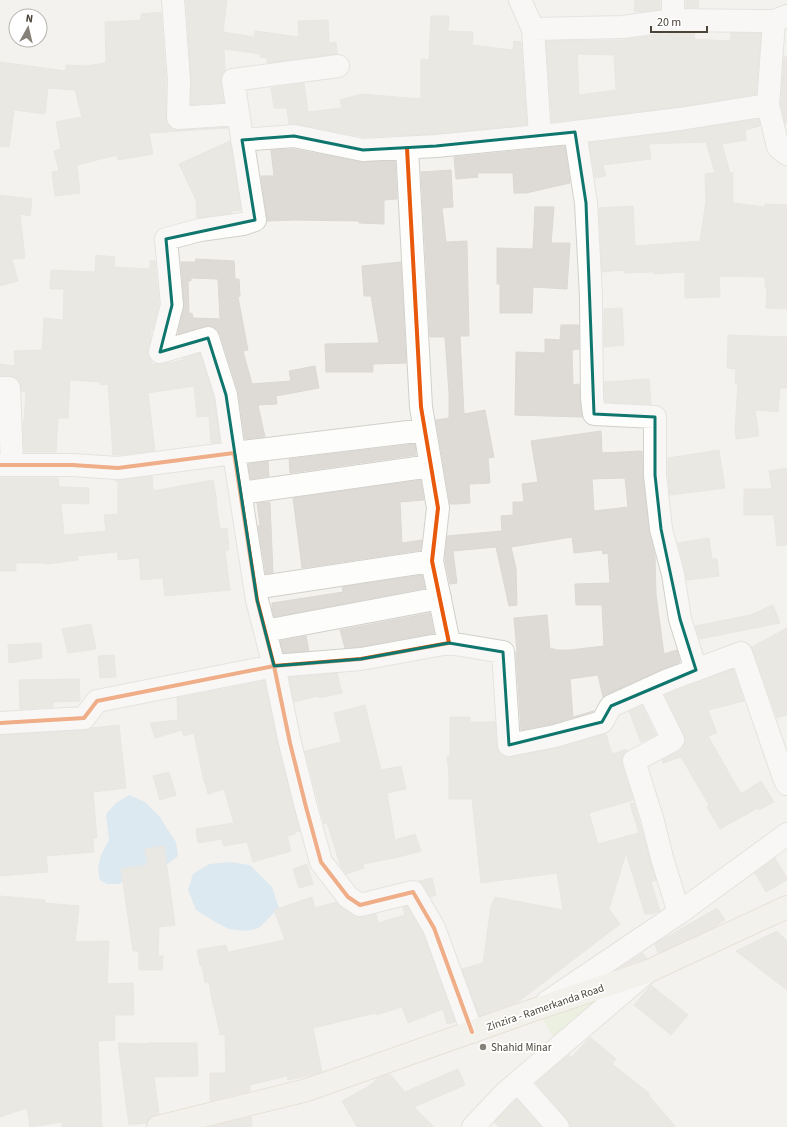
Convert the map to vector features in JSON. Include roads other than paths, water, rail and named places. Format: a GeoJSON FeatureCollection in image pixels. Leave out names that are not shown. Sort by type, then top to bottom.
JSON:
{"type":"FeatureCollection","features":[{"type":"Feature","properties":{"kind":"main road","name":"Zinzira - Ramerkanda Road"},"geometry":{"type":"LineString","coordinates":[[158,1127],[307,1090],[536,1009],[649,971],[787,907]]}},
{"type":"Feature","properties":{"kind":"street"},"geometry":{"type":"LineString","coordinates":[[173,0],[179,80],[178,118],[238,114]]}},
{"type":"Feature","properties":{"kind":"street"},"geometry":{"type":"LineString","coordinates":[[520,0],[533,29],[540,136]]}},
{"type":"Feature","properties":{"kind":"street"},"geometry":{"type":"LineString","coordinates":[[533,29],[622,27],[673,10],[781,18],[775,108],[778,147],[787,154]]}},
{"type":"Feature","properties":{"kind":"street"},"geometry":{"type":"LineString","coordinates":[[338,66],[233,80],[255,220],[243,224],[200,230],[166,239],[172,305],[160,352],[208,338],[226,395],[257,600],[274,666],[290,743],[321,862],[348,897],[360,905],[413,892],[434,928],[472,1032]]}},
{"type":"Feature","properties":{"kind":"street"},"geometry":{"type":"LineString","coordinates":[[242,140],[294,136],[363,150],[407,148],[540,136],[775,108]]}},
{"type":"Feature","properties":{"kind":"street"},"geometry":{"type":"LineString","coordinates":[[576,132],[586,203],[591,296],[592,398],[594,414],[655,417],[655,475],[661,529],[673,574],[680,619],[696,670]]}},
{"type":"Feature","properties":{"kind":"street"},"geometry":{"type":"LineString","coordinates":[[407,148],[421,407],[438,508],[432,561],[450,643]]}},
{"type":"Feature","properties":{"kind":"street"},"geometry":{"type":"LineString","coordinates":[[0,388],[9,388],[6,465],[72,465],[118,468],[425,430]]}},
{"type":"Feature","properties":{"kind":"street"},"geometry":{"type":"LineString","coordinates":[[241,493],[431,466]]}},
{"type":"Feature","properties":{"kind":"street"},"geometry":{"type":"LineString","coordinates":[[255,588],[432,561]]}},
{"type":"Feature","properties":{"kind":"street"},"geometry":{"type":"LineString","coordinates":[[265,631],[440,598]]}},
{"type":"Feature","properties":{"kind":"street"},"geometry":{"type":"LineString","coordinates":[[0,723],[84,718],[97,701],[274,666],[361,659],[450,643],[503,652],[509,745],[555,736],[602,722],[611,706],[648,689],[741,653],[776,757],[787,784]]}},
{"type":"Feature","properties":{"kind":"street"},"geometry":{"type":"LineString","coordinates":[[648,689],[673,740],[634,761],[652,818],[662,858],[680,913]]}},
{"type":"Feature","properties":{"kind":"street"},"geometry":{"type":"LineString","coordinates":[[536,1009],[680,913],[787,834]]}},
{"type":"Feature","properties":{"kind":"street"},"geometry":{"type":"LineString","coordinates":[[473,1127],[505,1093],[649,971]]}},
{"type":"Feature","properties":{"kind":"street"},"geometry":{"type":"LineString","coordinates":[[518,1082],[558,1127]]}},
{"type":"Feature","properties":{"kind":"water"},"geometry":{"type":"Polygon","coordinates":[[[129,795],[145,802],[159,816],[176,842],[178,856],[165,866],[128,878],[119,884],[107,884],[100,880],[98,868],[101,855],[109,840],[106,814],[116,803],[129,795]]]}},
{"type":"Feature","properties":{"kind":"water"},"geometry":{"type":"Polygon","coordinates":[[[230,862],[250,865],[272,887],[279,908],[259,928],[246,931],[229,929],[196,910],[188,890],[193,874],[209,864],[230,862]]]}},
{"type":"Feature","properties":{"kind":"place","name":"Shahid Minar"},"geometry":{"type":"Point","coordinates":[483,1047]}}]}
